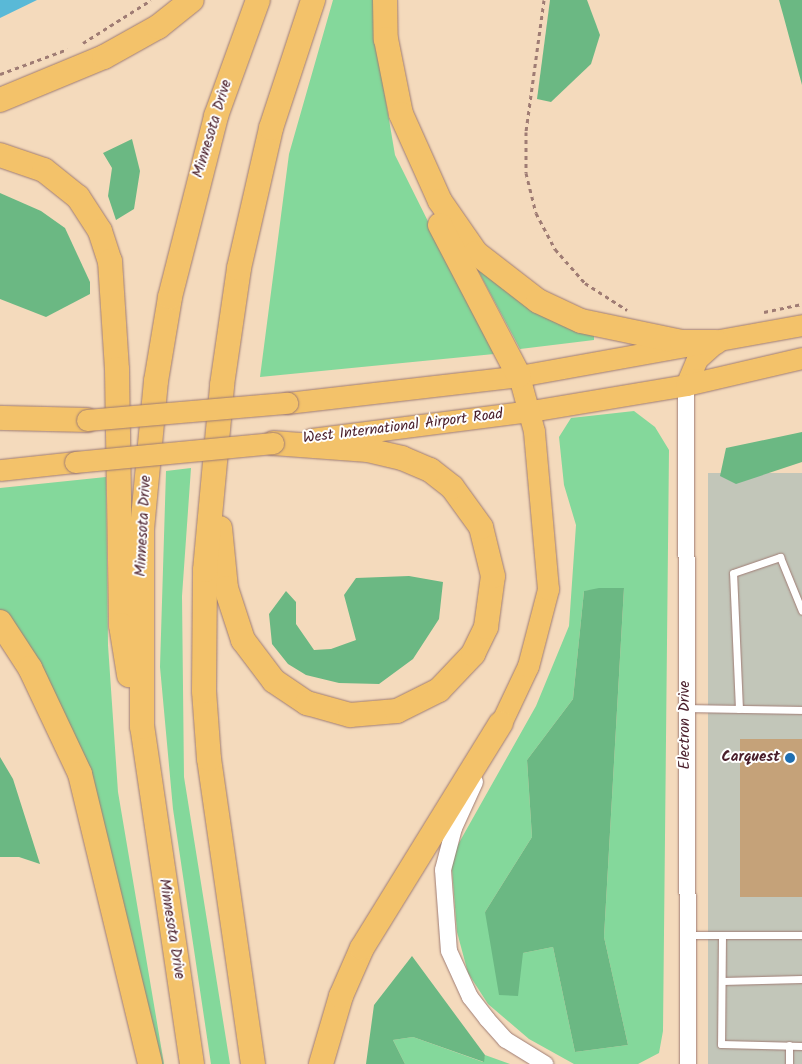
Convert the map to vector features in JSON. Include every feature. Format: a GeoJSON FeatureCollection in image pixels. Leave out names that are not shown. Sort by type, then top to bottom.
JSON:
{"type":"FeatureCollection","features":[{"type":"Feature","properties":{"kind":"highway"},"geometry":{"type":"LineString","coordinates":[[0,100],[104,57],[158,27],[192,0]]}},
{"type":"Feature","properties":{"kind":"highway","name":"Minnesota Drive"},"geometry":{"type":"LineString","coordinates":[[192,1064],[142,727],[142,529],[156,381],[192,197],[258,0]]}},
{"type":"Feature","properties":{"kind":"highway"},"geometry":{"type":"LineString","coordinates":[[253,1064],[217,821],[204,691],[205,570],[214,459],[239,268],[271,128],[313,0]]}},
{"type":"Feature","properties":{"kind":"highway"},"geometry":{"type":"LineString","coordinates":[[385,0],[386,39],[411,165],[518,376]]}},
{"type":"Feature","properties":{"kind":"highway"},"geometry":{"type":"LineString","coordinates":[[401,114],[419,162],[457,229],[516,287],[554,311],[608,330],[682,342],[716,342]]}},
{"type":"Feature","properties":{"kind":"highway"},"geometry":{"type":"LineString","coordinates":[[0,155],[23,160],[61,181],[92,215],[106,246],[118,369],[121,625],[142,727]]}},
{"type":"Feature","properties":{"kind":"highway"},"geometry":{"type":"LineString","coordinates":[[0,418],[87,420]]}},
{"type":"Feature","properties":{"kind":"highway"},"geometry":{"type":"LineString","coordinates":[[214,459],[226,588],[232,614],[256,661],[290,694],[327,711],[373,715],[421,702],[459,673],[486,627],[493,576],[481,528],[452,487],[430,470],[402,458],[368,450],[273,443]]}},
{"type":"Feature","properties":{"kind":"highway"},"geometry":{"type":"LineString","coordinates":[[0,622],[30,668],[80,774],[150,1064]]}},
{"type":"Feature","properties":{"kind":"highway"},"geometry":{"type":"LineString","coordinates":[[322,1064],[341,996],[362,948],[501,723]]}},
{"type":"Feature","properties":{"kind":"main road"},"geometry":{"type":"LineString","coordinates":[[0,430],[87,420],[287,403],[518,376],[716,342],[802,325]]}},
{"type":"Feature","properties":{"kind":"main road"},"geometry":{"type":"LineString","coordinates":[[686,385],[697,359],[716,342]]}},
{"type":"Feature","properties":{"kind":"main road","name":"West International Airport Road"},"geometry":{"type":"LineString","coordinates":[[0,470],[273,443],[531,411],[686,385],[802,358]]}},
{"type":"Feature","properties":{"kind":"main road"},"geometry":{"type":"LineString","coordinates":[[501,723],[537,641],[548,589],[531,411],[518,376]]}},
{"type":"Feature","properties":{"kind":"street","name":"Electron Drive"},"geometry":{"type":"LineString","coordinates":[[686,385],[688,1064]]}},
{"type":"Feature","properties":{"kind":"street"},"geometry":{"type":"LineString","coordinates":[[501,723],[452,836],[443,870],[444,924],[449,951],[470,998],[506,1040],[545,1064]]}},
{"type":"Feature","properties":{"kind":"lane"},"geometry":{"type":"LineString","coordinates":[[739,709],[733,573],[780,557],[802,611]]}},
{"type":"Feature","properties":{"kind":"lane"},"geometry":{"type":"LineString","coordinates":[[686,708],[802,710]]}},
{"type":"Feature","properties":{"kind":"lane"},"geometry":{"type":"LineString","coordinates":[[687,935],[802,935]]}},
{"type":"Feature","properties":{"kind":"lane"},"geometry":{"type":"LineString","coordinates":[[722,935],[721,1044],[802,1046]]}},
{"type":"Feature","properties":{"kind":"lane"},"geometry":{"type":"LineString","coordinates":[[722,981],[802,979]]}},
{"type":"Feature","properties":{"kind":"lane"},"geometry":{"type":"LineString","coordinates":[[789,1045],[789,1064]]}},
{"type":"Feature","properties":{"kind":"path"},"geometry":{"type":"LineString","coordinates":[[0,74],[81,44],[150,0]]}},
{"type":"Feature","properties":{"kind":"path"},"geometry":{"type":"LineString","coordinates":[[543,0],[544,6],[526,132],[526,173],[536,213],[555,249],[585,284],[635,312]]}},
{"type":"Feature","properties":{"kind":"path"},"geometry":{"type":"LineString","coordinates":[[754,314],[802,304]]}},
{"type":"Feature","properties":{"kind":"shaded area"},"geometry":{"type":"Polygon","coordinates":[[[708,473],[802,473],[802,1064],[708,1064],[708,473]]]}},
{"type":"Feature","properties":{"kind":"green space"},"geometry":{"type":"Polygon","coordinates":[[[333,0],[376,0],[382,78],[395,155],[494,354],[260,377],[289,154],[333,0]]]}},
{"type":"Feature","properties":{"kind":"green space"},"geometry":{"type":"Polygon","coordinates":[[[550,0],[587,0],[600,35],[591,64],[551,102],[537,99],[550,0]]]}},
{"type":"Feature","properties":{"kind":"green space"},"geometry":{"type":"Polygon","coordinates":[[[779,0],[802,0],[802,85],[784,18],[779,0]]]}},
{"type":"Feature","properties":{"kind":"green space"},"geometry":{"type":"Polygon","coordinates":[[[132,139],[140,171],[134,209],[116,220],[108,196],[112,168],[103,153],[132,139]]]}},
{"type":"Feature","properties":{"kind":"green space"},"geometry":{"type":"Polygon","coordinates":[[[0,193],[41,211],[65,228],[90,282],[90,294],[46,317],[0,299],[0,193]]]}},
{"type":"Feature","properties":{"kind":"green space"},"geometry":{"type":"Polygon","coordinates":[[[475,265],[594,334],[594,340],[520,349],[475,265]]]}},
{"type":"Feature","properties":{"kind":"green space"},"geometry":{"type":"Polygon","coordinates":[[[634,411],[655,427],[669,450],[663,1031],[659,1053],[638,1064],[574,1064],[529,1039],[488,1004],[468,973],[457,932],[451,857],[536,706],[569,626],[576,525],[564,485],[559,437],[571,418],[634,411]],[[624,588],[584,591],[573,699],[527,760],[532,837],[485,912],[523,953],[553,947],[575,1052],[628,1045],[604,937],[624,588]]]}},
{"type":"Feature","properties":{"kind":"green space"},"geometry":{"type":"Polygon","coordinates":[[[802,432],[802,462],[736,484],[720,476],[726,448],[802,432]]]}},
{"type":"Feature","properties":{"kind":"green space"},"geometry":{"type":"Polygon","coordinates":[[[191,468],[182,596],[184,777],[230,1064],[211,1064],[173,809],[160,667],[166,471],[191,468]]]}},
{"type":"Feature","properties":{"kind":"green space"},"geometry":{"type":"Polygon","coordinates":[[[106,477],[108,645],[118,792],[164,1064],[156,1064],[45,683],[0,610],[0,488],[106,477]]]}},
{"type":"Feature","properties":{"kind":"green space"},"geometry":{"type":"Polygon","coordinates":[[[409,576],[443,582],[439,619],[413,659],[379,684],[339,683],[306,675],[288,664],[272,644],[269,614],[286,591],[296,602],[296,624],[314,650],[331,649],[356,640],[344,595],[356,578],[409,576]]]}},
{"type":"Feature","properties":{"kind":"green space"},"geometry":{"type":"Polygon","coordinates":[[[599,588],[624,588],[604,937],[628,1045],[575,1052],[553,947],[523,953],[518,996],[499,995],[485,912],[532,837],[527,760],[573,699],[584,591],[599,588]]]}},
{"type":"Feature","properties":{"kind":"green space"},"geometry":{"type":"Polygon","coordinates":[[[0,757],[13,779],[40,864],[19,857],[0,857],[0,757]]]}},
{"type":"Feature","properties":{"kind":"green space"},"geometry":{"type":"Polygon","coordinates":[[[412,956],[485,1055],[484,1062],[413,1037],[393,1040],[405,1064],[366,1064],[374,1005],[412,956]]]}},
{"type":"Feature","properties":{"kind":"green space"},"geometry":{"type":"Polygon","coordinates":[[[413,1037],[483,1062],[485,1055],[510,1064],[405,1064],[393,1040],[413,1037]]]}},
{"type":"Feature","properties":{"kind":"water"},"geometry":{"type":"Polygon","coordinates":[[[0,0],[37,0],[0,18],[0,0]]]}},
{"type":"Feature","properties":{"kind":"building"},"geometry":{"type":"Polygon","coordinates":[[[740,739],[802,739],[802,897],[740,897],[740,739]]]}},
{"type":"Feature","properties":{"kind":"place","name":"Carquest"},"geometry":{"type":"Point","coordinates":[790,758]}}]}
